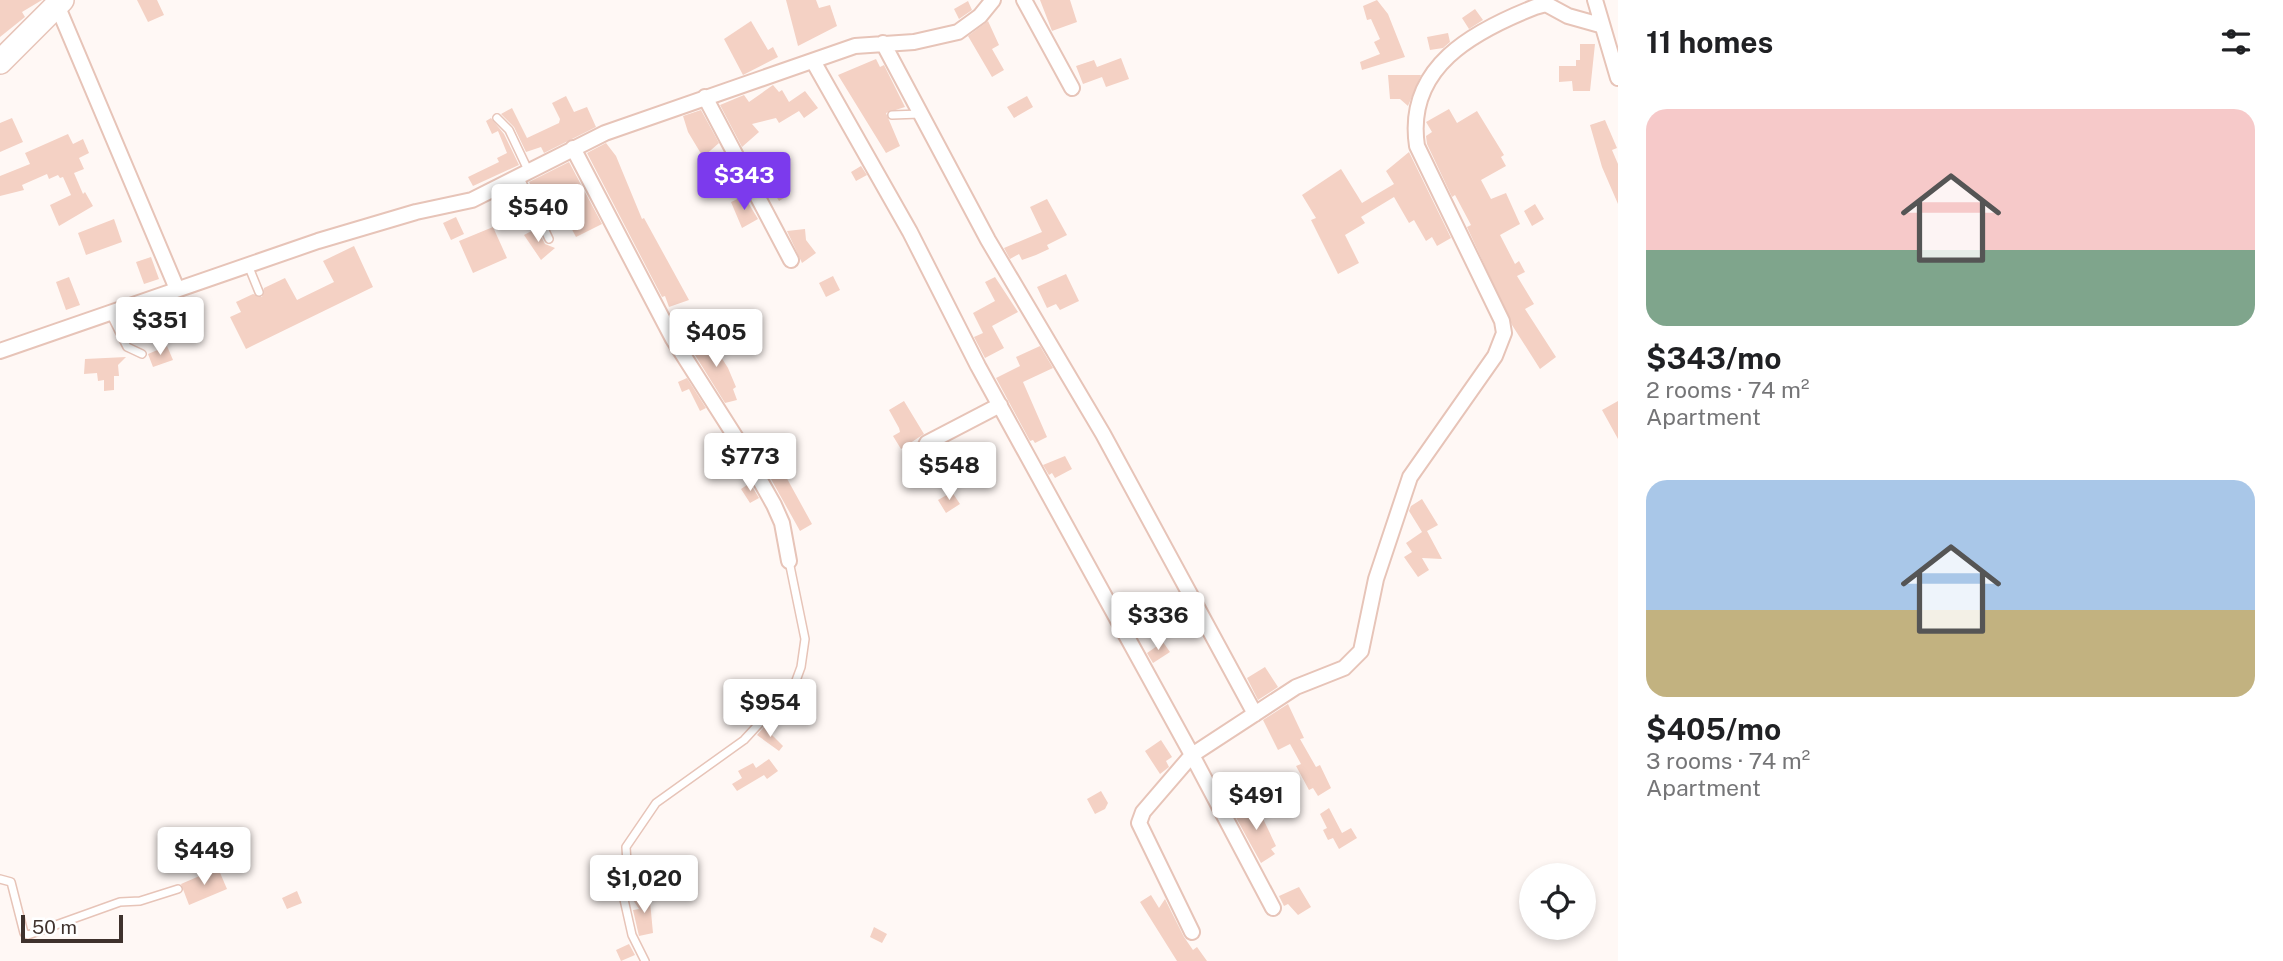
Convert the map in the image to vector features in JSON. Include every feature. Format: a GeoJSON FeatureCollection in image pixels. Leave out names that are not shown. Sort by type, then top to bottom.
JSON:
{"type":"FeatureCollection","features":[{"type":"Feature","properties":{"kind":"main road"},"geometry":{"type":"LineString","coordinates":[[0,62],[58,2]]}},
{"type":"Feature","properties":{"kind":"street"},"geometry":{"type":"LineString","coordinates":[[0,351],[248,265],[416,212],[472,200],[615,128],[855,46],[914,42],[958,32],[980,16],[993,0]]}},
{"type":"Feature","properties":{"kind":"street"},"geometry":{"type":"LineString","coordinates":[[1024,0],[1072,88]]}},
{"type":"Feature","properties":{"kind":"street"},"geometry":{"type":"LineString","coordinates":[[1595,0],[1600,25],[1618,78]]}},
{"type":"Feature","properties":{"kind":"street"},"geometry":{"type":"LineString","coordinates":[[58,2],[177,289]]}},
{"type":"Feature","properties":{"kind":"street"},"geometry":{"type":"LineString","coordinates":[[1192,932],[1139,823],[1143,812],[1192,755],[1296,687],[1344,668],[1361,651],[1376,579],[1410,477],[1477,386],[1501,342],[1502,321],[1417,146],[1415,120],[1436,70],[1457,46],[1481,31],[1548,2],[1568,16],[1600,25]]}},
{"type":"Feature","properties":{"kind":"street"},"geometry":{"type":"LineString","coordinates":[[883,43],[988,240],[1102,434],[1255,714]]}},
{"type":"Feature","properties":{"kind":"street"},"geometry":{"type":"LineString","coordinates":[[813,61],[909,232],[1273,908]]}},
{"type":"Feature","properties":{"kind":"street"},"geometry":{"type":"LineString","coordinates":[[705,97],[790,260]]}},
{"type":"Feature","properties":{"kind":"street"},"geometry":{"type":"LineString","coordinates":[[573,148],[673,339],[738,441],[774,505],[782,523],[789,561]]}},
{"type":"Feature","properties":{"kind":"street"},"geometry":{"type":"LineString","coordinates":[[923,472],[921,456],[927,443],[1000,405]]}},
{"type":"Feature","properties":{"kind":"lane"},"geometry":{"type":"LineString","coordinates":[[892,115],[921,114]]}},
{"type":"Feature","properties":{"kind":"lane"},"geometry":{"type":"LineString","coordinates":[[497,118],[509,130],[549,239]]}},
{"type":"Feature","properties":{"kind":"lane"},"geometry":{"type":"LineString","coordinates":[[248,265],[259,292]]}},
{"type":"Feature","properties":{"kind":"lane"},"geometry":{"type":"LineString","coordinates":[[110,312],[127,347],[142,354]]}},
{"type":"Feature","properties":{"kind":"lane"},"geometry":{"type":"LineString","coordinates":[[645,961],[632,935],[623,895],[635,887],[638,881],[627,863],[626,847],[656,803],[744,740],[794,686],[801,667],[805,639],[789,561]]}},
{"type":"Feature","properties":{"kind":"lane"},"geometry":{"type":"LineString","coordinates":[[0,879],[11,882],[24,933],[28,935],[120,902],[140,901],[178,888]]}},
{"type":"Feature","properties":{"kind":"building"},"geometry":{"type":"Polygon","coordinates":[[[0,0],[42,0],[22,12],[25,17],[0,37],[0,0]]]}},
{"type":"Feature","properties":{"kind":"building"},"geometry":{"type":"Polygon","coordinates":[[[137,0],[157,0],[164,15],[148,22],[137,0]]]}},
{"type":"Feature","properties":{"kind":"building"},"geometry":{"type":"Polygon","coordinates":[[[786,0],[816,0],[819,8],[830,5],[837,26],[798,46],[786,0]]]}},
{"type":"Feature","properties":{"kind":"building"},"geometry":{"type":"Polygon","coordinates":[[[1040,0],[1070,0],[1077,22],[1052,31],[1040,0]]]}},
{"type":"Feature","properties":{"kind":"building"},"geometry":{"type":"Polygon","coordinates":[[[1377,0],[1388,14],[1405,57],[1362,70],[1360,62],[1380,54],[1374,42],[1380,39],[1371,19],[1367,20],[1363,6],[1377,0]]]}},
{"type":"Feature","properties":{"kind":"building"},"geometry":{"type":"Polygon","coordinates":[[[968,1],[972,10],[959,19],[954,9],[968,1]]]}},
{"type":"Feature","properties":{"kind":"building"},"geometry":{"type":"Polygon","coordinates":[[[1475,9],[1483,20],[1469,29],[1462,18],[1475,9]]]}},
{"type":"Feature","properties":{"kind":"building"},"geometry":{"type":"Polygon","coordinates":[[[751,21],[768,50],[773,47],[778,57],[743,75],[724,39],[751,21]]]}},
{"type":"Feature","properties":{"kind":"building"},"geometry":{"type":"Polygon","coordinates":[[[988,21],[999,45],[992,49],[1004,70],[992,77],[968,36],[988,21]]]}},
{"type":"Feature","properties":{"kind":"building"},"geometry":{"type":"Polygon","coordinates":[[[1448,33],[1450,42],[1443,48],[1430,50],[1427,37],[1448,33]]]}},
{"type":"Feature","properties":{"kind":"building"},"geometry":{"type":"Polygon","coordinates":[[[1580,44],[1595,44],[1590,91],[1573,91],[1572,81],[1559,82],[1559,66],[1576,66],[1576,60],[1580,60],[1580,44]]]}},
{"type":"Feature","properties":{"kind":"building"},"geometry":{"type":"Polygon","coordinates":[[[1121,58],[1129,79],[1106,87],[1102,77],[1083,84],[1076,66],[1094,60],[1097,67],[1121,58]]]}},
{"type":"Feature","properties":{"kind":"building"},"geometry":{"type":"Polygon","coordinates":[[[876,59],[880,67],[884,65],[905,107],[886,113],[900,146],[886,153],[838,75],[876,59]]]}},
{"type":"Feature","properties":{"kind":"building"},"geometry":{"type":"Polygon","coordinates":[[[1388,75],[1421,75],[1408,106],[1400,99],[1390,99],[1388,75]]]}},
{"type":"Feature","properties":{"kind":"building"},"geometry":{"type":"Polygon","coordinates":[[[773,85],[779,92],[782,90],[789,102],[805,91],[818,108],[804,118],[799,111],[779,123],[776,118],[752,124],[759,132],[742,147],[720,105],[744,95],[749,102],[773,85]]]}},
{"type":"Feature","properties":{"kind":"building"},"geometry":{"type":"Polygon","coordinates":[[[566,96],[574,112],[587,107],[596,127],[544,153],[541,147],[526,152],[514,127],[501,114],[512,108],[527,138],[559,123],[560,119],[552,103],[566,96]]]}},
{"type":"Feature","properties":{"kind":"building"},"geometry":{"type":"Polygon","coordinates":[[[1027,96],[1033,107],[1014,118],[1007,107],[1027,96]]]}},
{"type":"Feature","properties":{"kind":"building"},"geometry":{"type":"Polygon","coordinates":[[[1449,109],[1457,123],[1477,111],[1504,155],[1501,157],[1506,166],[1481,180],[1491,199],[1506,193],[1520,224],[1500,235],[1515,264],[1519,261],[1525,272],[1517,276],[1534,304],[1525,309],[1556,357],[1540,369],[1512,325],[1467,227],[1471,225],[1455,195],[1452,197],[1427,144],[1426,136],[1432,132],[1426,122],[1449,109]]]}},
{"type":"Feature","properties":{"kind":"building"},"geometry":{"type":"Polygon","coordinates":[[[701,110],[719,143],[703,157],[688,132],[683,116],[701,110]]]}},
{"type":"Feature","properties":{"kind":"building"},"geometry":{"type":"Polygon","coordinates":[[[12,118],[23,142],[0,152],[0,123],[12,118]]]}},
{"type":"Feature","properties":{"kind":"building"},"geometry":{"type":"Polygon","coordinates":[[[491,118],[504,134],[519,165],[473,186],[468,177],[499,162],[497,158],[507,153],[498,131],[492,134],[486,121],[491,118]]]}},
{"type":"Feature","properties":{"kind":"building"},"geometry":{"type":"Polygon","coordinates":[[[1605,120],[1617,148],[1612,150],[1618,164],[1618,204],[1602,167],[1590,125],[1605,120]]]}},
{"type":"Feature","properties":{"kind":"building"},"geometry":{"type":"Polygon","coordinates":[[[68,134],[73,144],[83,139],[89,153],[79,158],[84,169],[74,173],[83,194],[85,192],[93,206],[59,226],[50,205],[71,195],[63,177],[58,175],[49,179],[47,174],[22,185],[24,190],[0,196],[0,176],[30,164],[25,153],[68,134]]]}},
{"type":"Feature","properties":{"kind":"building"},"geometry":{"type":"Polygon","coordinates":[[[606,143],[616,156],[642,219],[644,218],[689,300],[669,307],[665,296],[662,297],[587,153],[606,143]]]}},
{"type":"Feature","properties":{"kind":"building"},"geometry":{"type":"Polygon","coordinates":[[[1409,152],[1451,238],[1437,246],[1432,237],[1426,241],[1414,220],[1409,223],[1394,197],[1361,217],[1365,223],[1345,235],[1359,263],[1338,274],[1311,220],[1316,218],[1302,195],[1341,169],[1362,203],[1394,184],[1386,171],[1409,152]]]}},
{"type":"Feature","properties":{"kind":"building"},"geometry":{"type":"Polygon","coordinates":[[[569,162],[602,224],[576,237],[568,222],[555,229],[529,182],[569,162]]]}},
{"type":"Feature","properties":{"kind":"building"},"geometry":{"type":"Polygon","coordinates":[[[716,164],[723,178],[712,184],[704,170],[716,164]]]}},
{"type":"Feature","properties":{"kind":"building"},"geometry":{"type":"Polygon","coordinates":[[[861,166],[867,175],[856,181],[851,172],[861,166]]]}},
{"type":"Feature","properties":{"kind":"building"},"geometry":{"type":"Polygon","coordinates":[[[781,182],[789,195],[779,201],[771,188],[781,182]]]}},
{"type":"Feature","properties":{"kind":"building"},"geometry":{"type":"Polygon","coordinates":[[[521,194],[528,208],[519,213],[511,199],[521,194]]]}},
{"type":"Feature","properties":{"kind":"building"},"geometry":{"type":"Polygon","coordinates":[[[744,196],[758,219],[742,228],[731,202],[744,196]]]}},
{"type":"Feature","properties":{"kind":"building"},"geometry":{"type":"Polygon","coordinates":[[[1047,199],[1067,235],[1047,245],[1049,249],[1036,255],[1022,260],[1019,254],[1010,259],[1004,248],[1042,232],[1030,207],[1047,199]]]}},
{"type":"Feature","properties":{"kind":"building"},"geometry":{"type":"Polygon","coordinates":[[[1535,204],[1544,219],[1532,226],[1524,211],[1535,204]]]}},
{"type":"Feature","properties":{"kind":"building"},"geometry":{"type":"Polygon","coordinates":[[[456,217],[464,234],[451,240],[443,223],[456,217]]]}},
{"type":"Feature","properties":{"kind":"building"},"geometry":{"type":"Polygon","coordinates":[[[114,219],[122,242],[86,255],[78,233],[114,219]]]}},
{"type":"Feature","properties":{"kind":"building"},"geometry":{"type":"Polygon","coordinates":[[[493,227],[507,258],[473,273],[459,241],[493,227]]]}},
{"type":"Feature","properties":{"kind":"building"},"geometry":{"type":"Polygon","coordinates":[[[537,228],[545,244],[555,248],[541,260],[524,235],[537,228]]]}},
{"type":"Feature","properties":{"kind":"building"},"geometry":{"type":"Polygon","coordinates":[[[805,229],[806,240],[816,253],[802,263],[787,231],[805,229]]]}},
{"type":"Feature","properties":{"kind":"building"},"geometry":{"type":"Polygon","coordinates":[[[354,246],[373,287],[246,349],[230,317],[241,312],[236,302],[253,294],[262,297],[264,288],[285,278],[297,300],[334,282],[323,261],[354,246]]]}},
{"type":"Feature","properties":{"kind":"building"},"geometry":{"type":"Polygon","coordinates":[[[151,257],[159,279],[144,284],[136,262],[151,257]]]}},
{"type":"Feature","properties":{"kind":"building"},"geometry":{"type":"Polygon","coordinates":[[[1066,274],[1079,301],[1060,310],[1056,304],[1047,308],[1037,287],[1066,274]]]}},
{"type":"Feature","properties":{"kind":"building"},"geometry":{"type":"Polygon","coordinates":[[[833,276],[840,290],[826,297],[819,283],[833,276]]]}},
{"type":"Feature","properties":{"kind":"building"},"geometry":{"type":"Polygon","coordinates":[[[69,277],[80,305],[66,310],[56,282],[69,277]]]}},
{"type":"Feature","properties":{"kind":"building"},"geometry":{"type":"Polygon","coordinates":[[[995,277],[1018,312],[992,326],[1004,348],[985,358],[974,337],[983,333],[973,313],[995,301],[985,282],[995,277]]]}},
{"type":"Feature","properties":{"kind":"building"},"geometry":{"type":"Polygon","coordinates":[[[709,338],[728,368],[736,387],[733,389],[737,400],[725,403],[690,347],[709,338]]]}},
{"type":"Feature","properties":{"kind":"building"},"geometry":{"type":"Polygon","coordinates":[[[167,346],[173,360],[153,367],[148,354],[167,346]]]}},
{"type":"Feature","properties":{"kind":"building"},"geometry":{"type":"Polygon","coordinates":[[[1040,346],[1053,368],[1023,382],[1047,437],[1035,443],[1030,441],[996,378],[1020,366],[1016,357],[1040,346]]]}},
{"type":"Feature","properties":{"kind":"building"},"geometry":{"type":"Polygon","coordinates":[[[126,357],[118,365],[119,376],[114,376],[114,390],[104,391],[104,380],[98,381],[97,373],[84,374],[85,359],[126,357]]]}},
{"type":"Feature","properties":{"kind":"building"},"geometry":{"type":"Polygon","coordinates":[[[687,378],[706,408],[700,411],[689,389],[682,392],[678,382],[687,378]]]}},
{"type":"Feature","properties":{"kind":"building"},"geometry":{"type":"Polygon","coordinates":[[[904,401],[924,434],[901,449],[893,436],[900,432],[899,428],[889,410],[904,401]]]}},
{"type":"Feature","properties":{"kind":"building"},"geometry":{"type":"Polygon","coordinates":[[[1618,401],[1618,439],[1602,410],[1618,401]]]}},
{"type":"Feature","properties":{"kind":"building"},"geometry":{"type":"Polygon","coordinates":[[[1065,456],[1072,469],[1055,478],[1052,473],[1049,475],[1043,465],[1065,456]]]}},
{"type":"Feature","properties":{"kind":"building"},"geometry":{"type":"Polygon","coordinates":[[[779,464],[812,524],[800,531],[766,470],[779,464]]]}},
{"type":"Feature","properties":{"kind":"building"},"geometry":{"type":"Polygon","coordinates":[[[750,483],[759,498],[750,503],[741,489],[750,483]]]}},
{"type":"Feature","properties":{"kind":"building"},"geometry":{"type":"Polygon","coordinates":[[[952,492],[960,504],[946,513],[938,500],[952,492]]]}},
{"type":"Feature","properties":{"kind":"building"},"geometry":{"type":"Polygon","coordinates":[[[1422,499],[1438,525],[1427,531],[1442,559],[1422,558],[1429,570],[1418,577],[1404,557],[1412,552],[1406,543],[1422,532],[1409,511],[1411,506],[1422,499]]]}},
{"type":"Feature","properties":{"kind":"building"},"geometry":{"type":"Polygon","coordinates":[[[1146,595],[1155,610],[1143,618],[1133,603],[1146,595]]]}},
{"type":"Feature","properties":{"kind":"building"},"geometry":{"type":"Polygon","coordinates":[[[1163,642],[1170,652],[1153,663],[1147,653],[1163,642]]]}},
{"type":"Feature","properties":{"kind":"building"},"geometry":{"type":"Polygon","coordinates":[[[1265,667],[1278,687],[1258,700],[1247,678],[1265,667]]]}},
{"type":"Feature","properties":{"kind":"building"},"geometry":{"type":"Polygon","coordinates":[[[1288,704],[1304,738],[1300,739],[1316,767],[1320,765],[1331,788],[1318,796],[1313,788],[1309,790],[1296,766],[1301,764],[1290,744],[1278,750],[1263,720],[1288,704]]]}},
{"type":"Feature","properties":{"kind":"building"},"geometry":{"type":"Polygon","coordinates":[[[764,727],[783,746],[779,751],[757,735],[764,727]]]}},
{"type":"Feature","properties":{"kind":"building"},"geometry":{"type":"Polygon","coordinates":[[[1161,740],[1172,757],[1166,761],[1169,767],[1160,774],[1145,751],[1161,740]]]}},
{"type":"Feature","properties":{"kind":"building"},"geometry":{"type":"Polygon","coordinates":[[[769,759],[778,771],[767,779],[764,775],[737,791],[732,784],[742,778],[738,771],[753,763],[756,768],[769,759]]]}},
{"type":"Feature","properties":{"kind":"building"},"geometry":{"type":"Polygon","coordinates":[[[1101,791],[1108,803],[1105,809],[1095,814],[1087,799],[1101,791]]]}},
{"type":"Feature","properties":{"kind":"building"},"geometry":{"type":"Polygon","coordinates":[[[1255,802],[1276,846],[1271,849],[1275,854],[1261,863],[1234,814],[1255,802]]]}},
{"type":"Feature","properties":{"kind":"building"},"geometry":{"type":"Polygon","coordinates":[[[1329,808],[1342,833],[1351,828],[1357,838],[1339,849],[1333,838],[1328,840],[1323,830],[1327,828],[1320,814],[1329,808]]]}},
{"type":"Feature","properties":{"kind":"building"},"geometry":{"type":"Polygon","coordinates":[[[218,868],[227,889],[189,905],[181,884],[218,868]]]}},
{"type":"Feature","properties":{"kind":"building"},"geometry":{"type":"Polygon","coordinates":[[[1299,887],[1311,907],[1298,915],[1288,904],[1284,906],[1279,896],[1299,887]]]}},
{"type":"Feature","properties":{"kind":"building"},"geometry":{"type":"Polygon","coordinates":[[[297,891],[302,903],[287,909],[282,898],[297,891]]]}},
{"type":"Feature","properties":{"kind":"building"},"geometry":{"type":"Polygon","coordinates":[[[649,891],[653,933],[639,936],[633,910],[639,909],[633,900],[649,891]]]}},
{"type":"Feature","properties":{"kind":"building"},"geometry":{"type":"Polygon","coordinates":[[[1151,895],[1159,908],[1165,899],[1184,937],[1193,950],[1197,947],[1207,961],[1177,961],[1140,902],[1151,895]]]}},
{"type":"Feature","properties":{"kind":"building"},"geometry":{"type":"Polygon","coordinates":[[[874,927],[887,934],[882,943],[870,937],[874,927]]]}},
{"type":"Feature","properties":{"kind":"building"},"geometry":{"type":"Polygon","coordinates":[[[629,944],[635,955],[621,961],[616,950],[629,944]]]}}]}
